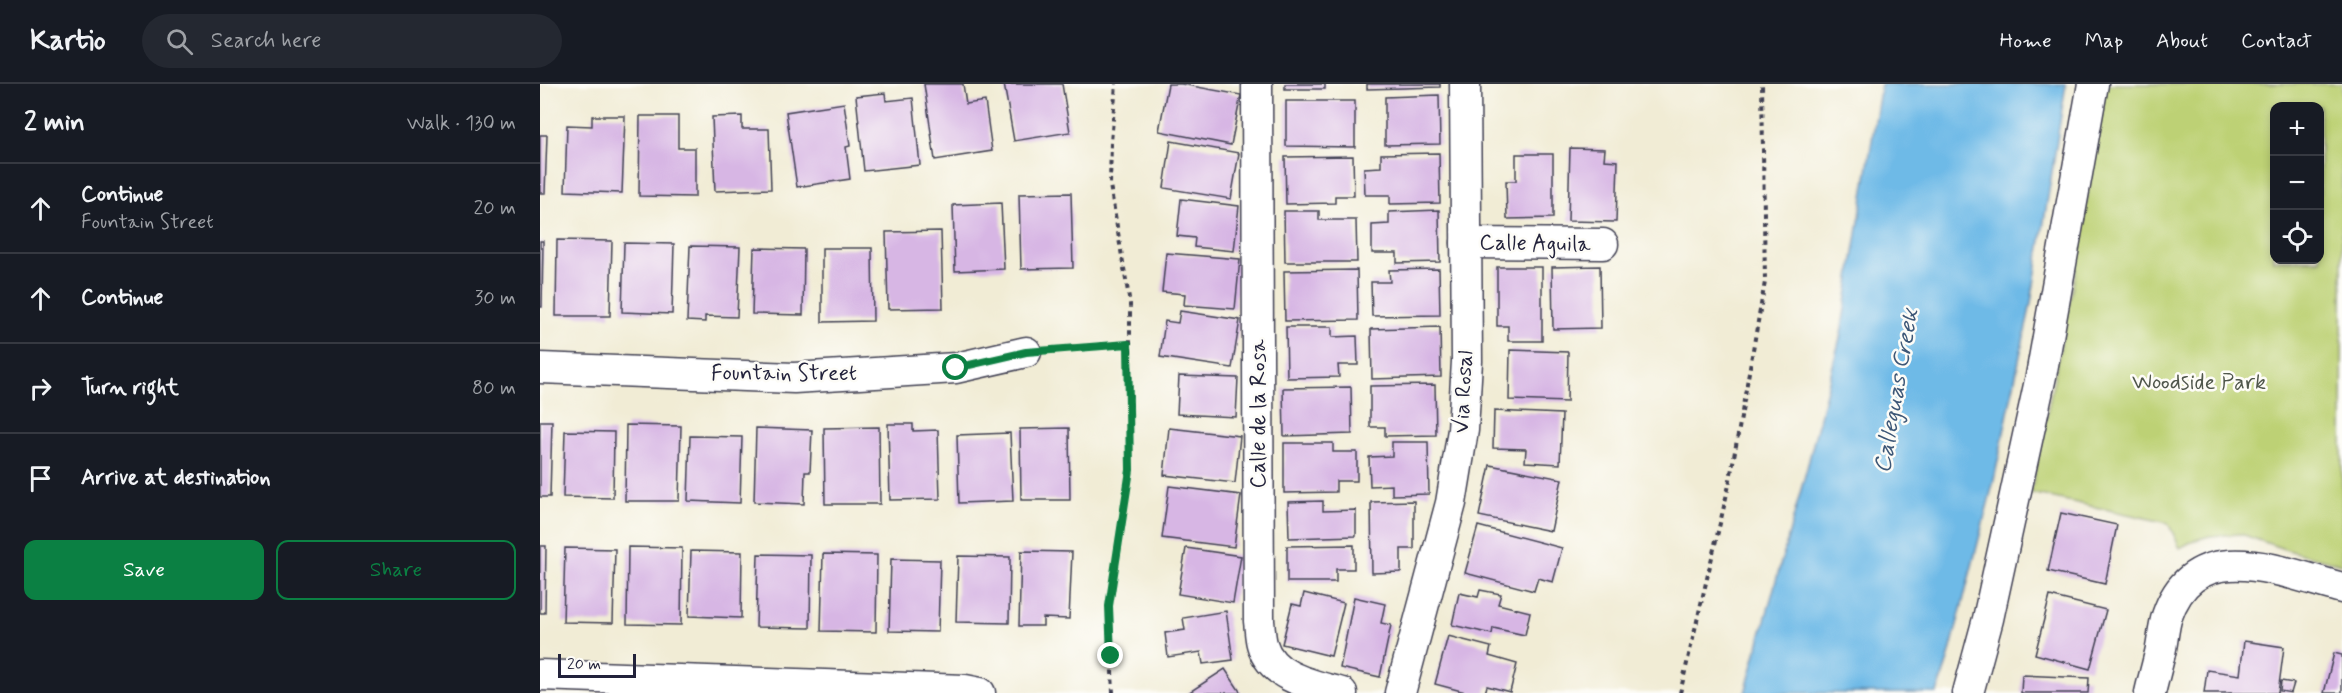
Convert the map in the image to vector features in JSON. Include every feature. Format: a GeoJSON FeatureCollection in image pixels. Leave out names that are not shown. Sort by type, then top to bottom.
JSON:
{"type":"FeatureCollection","features":[{"type":"Feature","properties":{"kind":"street","name":"Calle de la Rosa"},"geometry":{"type":"LineString","coordinates":[[1257,84],[1259,621],[1261,644],[1266,655],[1286,674],[1304,683],[1342,693]]}},
{"type":"Feature","properties":{"kind":"street","name":"Via Rosal"},"geometry":{"type":"LineString","coordinates":[[1400,693],[1452,503],[1463,430],[1467,361],[1465,84]]}},
{"type":"Feature","properties":{"kind":"street"},"geometry":{"type":"LineString","coordinates":[[1968,693],[1988,619],[2041,376],[2093,84]]}},
{"type":"Feature","properties":{"kind":"street","name":"Calle Aguila"},"geometry":{"type":"LineString","coordinates":[[1466,243],[1603,244]]}},
{"type":"Feature","properties":{"kind":"street","name":"Fountain Street"},"geometry":{"type":"LineString","coordinates":[[540,368],[794,378],[956,368],[1026,352]]}},
{"type":"Feature","properties":{"kind":"street"},"geometry":{"type":"LineString","coordinates":[[2150,693],[2167,617],[2178,592],[2184,584],[2202,570],[2228,563],[2257,566],[2342,588]]}},
{"type":"Feature","properties":{"kind":"street"},"geometry":{"type":"LineString","coordinates":[[540,675],[965,690],[980,693]]}},
{"type":"Feature","properties":{"kind":"path"},"geometry":{"type":"LineString","coordinates":[[1113,693],[1109,606],[1130,470],[1128,344],[1130,304],[1110,184],[1116,84]]}},
{"type":"Feature","properties":{"kind":"path"},"geometry":{"type":"LineString","coordinates":[[1680,693],[1729,485],[1765,282],[1762,84]]}},
{"type":"Feature","properties":{"kind":"path"},"geometry":{"type":"LineString","coordinates":[[1026,352],[1128,344]]}},
{"type":"Feature","properties":{"kind":"green space","name":"Woodside Park"},"geometry":{"type":"Polygon","coordinates":[[[2105,84],[2342,84],[2342,564],[2290,551],[2241,534],[2210,536],[2195,540],[2180,548],[2168,523],[2031,493],[2076,270],[2105,84]]]}},
{"type":"Feature","properties":{"kind":"water","name":"Calleguas Creek"},"geometry":{"type":"Polygon","coordinates":[[[1881,84],[2066,84],[2031,303],[1994,480],[1948,660],[1937,693],[1745,693],[1841,334],[1881,84]]]}},
{"type":"Feature","properties":{"kind":"building"},"geometry":{"type":"Polygon","coordinates":[[[924,84],[963,84],[966,104],[985,101],[992,151],[935,160],[924,84]]]}},
{"type":"Feature","properties":{"kind":"building"},"geometry":{"type":"Polygon","coordinates":[[[1004,84],[1062,84],[1070,132],[1014,141],[1004,84]]]}},
{"type":"Feature","properties":{"kind":"building"},"geometry":{"type":"Polygon","coordinates":[[[1168,84],[1181,84],[1241,95],[1231,145],[1159,131],[1168,84]]]}},
{"type":"Feature","properties":{"kind":"building"},"geometry":{"type":"Polygon","coordinates":[[[1285,84],[1325,84],[1325,89],[1285,89],[1285,84]]]}},
{"type":"Feature","properties":{"kind":"building"},"geometry":{"type":"Polygon","coordinates":[[[1367,84],[1440,84],[1440,87],[1367,89],[1367,84]]]}},
{"type":"Feature","properties":{"kind":"building"},"geometry":{"type":"Polygon","coordinates":[[[885,93],[886,101],[913,98],[920,165],[864,171],[856,96],[885,93]]]}},
{"type":"Feature","properties":{"kind":"building"},"geometry":{"type":"Polygon","coordinates":[[[1439,95],[1440,144],[1385,145],[1385,97],[1439,95]]]}},
{"type":"Feature","properties":{"kind":"building"},"geometry":{"type":"Polygon","coordinates":[[[1286,101],[1355,101],[1355,147],[1286,146],[1286,101]]]}},
{"type":"Feature","properties":{"kind":"building"},"geometry":{"type":"Polygon","coordinates":[[[844,103],[850,146],[846,147],[850,179],[797,187],[786,112],[844,103]]]}},
{"type":"Feature","properties":{"kind":"building"},"geometry":{"type":"Polygon","coordinates":[[[592,116],[625,116],[622,193],[565,191],[567,125],[592,126],[592,116]]]}},
{"type":"Feature","properties":{"kind":"building"},"geometry":{"type":"Polygon","coordinates":[[[640,116],[678,116],[678,148],[695,148],[695,197],[639,196],[640,116]]]}},
{"type":"Feature","properties":{"kind":"building"},"geometry":{"type":"Polygon","coordinates":[[[742,116],[742,129],[769,129],[771,189],[715,191],[712,117],[742,116]]]}},
{"type":"Feature","properties":{"kind":"building"},"geometry":{"type":"Polygon","coordinates":[[[540,135],[547,135],[545,193],[540,193],[540,135]]]}},
{"type":"Feature","properties":{"kind":"building"},"geometry":{"type":"Polygon","coordinates":[[[1171,141],[1239,153],[1231,199],[1164,188],[1171,141]]]}},
{"type":"Feature","properties":{"kind":"building"},"geometry":{"type":"Polygon","coordinates":[[[1570,148],[1605,149],[1604,160],[1618,161],[1616,222],[1568,221],[1570,148]]]}},
{"type":"Feature","properties":{"kind":"building"},"geometry":{"type":"Polygon","coordinates":[[[1439,153],[1440,203],[1390,204],[1390,195],[1365,195],[1364,168],[1381,167],[1381,154],[1439,153]]]}},
{"type":"Feature","properties":{"kind":"building"},"geometry":{"type":"Polygon","coordinates":[[[1516,154],[1553,154],[1553,218],[1507,219],[1506,181],[1516,181],[1516,154]]]}},
{"type":"Feature","properties":{"kind":"building"},"geometry":{"type":"Polygon","coordinates":[[[1353,156],[1354,196],[1335,196],[1335,203],[1286,204],[1285,157],[1353,156]]]}},
{"type":"Feature","properties":{"kind":"building"},"geometry":{"type":"Polygon","coordinates":[[[1071,193],[1073,268],[1021,269],[1019,194],[1071,193]]]}},
{"type":"Feature","properties":{"kind":"building"},"geometry":{"type":"Polygon","coordinates":[[[1181,199],[1239,206],[1234,251],[1194,247],[1195,238],[1177,236],[1181,199]]]}},
{"type":"Feature","properties":{"kind":"building"},"geometry":{"type":"Polygon","coordinates":[[[1001,203],[1004,269],[955,271],[953,205],[1001,203]]]}},
{"type":"Feature","properties":{"kind":"building"},"geometry":{"type":"Polygon","coordinates":[[[1439,210],[1440,262],[1397,263],[1397,253],[1372,253],[1372,225],[1389,224],[1389,212],[1439,210]]]}},
{"type":"Feature","properties":{"kind":"building"},"geometry":{"type":"Polygon","coordinates":[[[1284,211],[1319,211],[1319,220],[1356,220],[1357,262],[1285,262],[1284,211]]]}},
{"type":"Feature","properties":{"kind":"building"},"geometry":{"type":"Polygon","coordinates":[[[941,231],[943,308],[888,309],[886,232],[941,231]]]}},
{"type":"Feature","properties":{"kind":"building"},"geometry":{"type":"Polygon","coordinates":[[[557,240],[612,241],[610,316],[556,316],[557,240]]]}},
{"type":"Feature","properties":{"kind":"building"},"geometry":{"type":"Polygon","coordinates":[[[540,241],[543,241],[542,307],[540,307],[540,241]]]}},
{"type":"Feature","properties":{"kind":"building"},"geometry":{"type":"Polygon","coordinates":[[[624,243],[674,244],[672,314],[622,312],[624,243]]]}},
{"type":"Feature","properties":{"kind":"building"},"geometry":{"type":"Polygon","coordinates":[[[690,246],[740,247],[737,317],[705,316],[705,322],[687,321],[690,246]]]}},
{"type":"Feature","properties":{"kind":"building"},"geometry":{"type":"Polygon","coordinates":[[[754,248],[804,249],[803,315],[752,314],[754,248]]]}},
{"type":"Feature","properties":{"kind":"building"},"geometry":{"type":"Polygon","coordinates":[[[822,248],[872,248],[873,321],[822,322],[822,248]]]}},
{"type":"Feature","properties":{"kind":"building"},"geometry":{"type":"Polygon","coordinates":[[[1166,253],[1240,259],[1235,309],[1184,305],[1185,294],[1162,292],[1166,253]]]}},
{"type":"Feature","properties":{"kind":"building"},"geometry":{"type":"Polygon","coordinates":[[[1600,266],[1601,328],[1553,329],[1552,267],[1600,266]]]}},
{"type":"Feature","properties":{"kind":"building"},"geometry":{"type":"Polygon","coordinates":[[[1497,267],[1542,267],[1542,341],[1508,341],[1508,326],[1497,326],[1497,267]]]}},
{"type":"Feature","properties":{"kind":"building"},"geometry":{"type":"Polygon","coordinates":[[[1439,269],[1440,315],[1372,316],[1371,282],[1390,282],[1389,270],[1439,269]]]}},
{"type":"Feature","properties":{"kind":"building"},"geometry":{"type":"Polygon","coordinates":[[[1357,270],[1358,320],[1285,321],[1284,271],[1357,270]]]}},
{"type":"Feature","properties":{"kind":"building"},"geometry":{"type":"Polygon","coordinates":[[[1180,311],[1240,320],[1232,368],[1160,357],[1165,321],[1178,323],[1180,311]]]}},
{"type":"Feature","properties":{"kind":"building"},"geometry":{"type":"Polygon","coordinates":[[[1286,327],[1332,327],[1332,337],[1357,336],[1358,365],[1338,365],[1339,377],[1287,378],[1286,327]]]}},
{"type":"Feature","properties":{"kind":"building"},"geometry":{"type":"Polygon","coordinates":[[[1440,327],[1441,377],[1372,379],[1371,329],[1440,327]]]}},
{"type":"Feature","properties":{"kind":"building"},"geometry":{"type":"Polygon","coordinates":[[[1510,350],[1568,352],[1567,402],[1509,400],[1510,350]]]}},
{"type":"Feature","properties":{"kind":"building"},"geometry":{"type":"Polygon","coordinates":[[[1179,376],[1238,378],[1236,417],[1177,414],[1179,376]]]}},
{"type":"Feature","properties":{"kind":"building"},"geometry":{"type":"Polygon","coordinates":[[[1435,385],[1436,435],[1385,436],[1385,427],[1370,427],[1370,386],[1435,385]]]}},
{"type":"Feature","properties":{"kind":"building"},"geometry":{"type":"Polygon","coordinates":[[[1351,387],[1352,434],[1284,436],[1283,388],[1351,387]]]}},
{"type":"Feature","properties":{"kind":"building"},"geometry":{"type":"Polygon","coordinates":[[[1494,411],[1562,414],[1560,464],[1525,462],[1526,449],[1493,448],[1494,411]]]}},
{"type":"Feature","properties":{"kind":"building"},"geometry":{"type":"Polygon","coordinates":[[[540,421],[552,421],[550,497],[540,497],[540,421]]]}},
{"type":"Feature","properties":{"kind":"building"},"geometry":{"type":"Polygon","coordinates":[[[888,424],[913,424],[913,431],[938,430],[940,499],[890,500],[888,424]]]}},
{"type":"Feature","properties":{"kind":"building"},"geometry":{"type":"Polygon","coordinates":[[[626,425],[681,426],[679,501],[625,501],[626,425]]]}},
{"type":"Feature","properties":{"kind":"building"},"geometry":{"type":"Polygon","coordinates":[[[879,427],[880,504],[825,504],[824,428],[879,427]]]}},
{"type":"Feature","properties":{"kind":"building"},"geometry":{"type":"Polygon","coordinates":[[[756,428],[812,430],[810,472],[805,472],[804,504],[754,502],[756,428]]]}},
{"type":"Feature","properties":{"kind":"building"},"geometry":{"type":"Polygon","coordinates":[[[1069,428],[1070,500],[1021,500],[1020,429],[1069,428]]]}},
{"type":"Feature","properties":{"kind":"building"},"geometry":{"type":"Polygon","coordinates":[[[1169,428],[1240,436],[1235,483],[1164,475],[1169,428]]]}},
{"type":"Feature","properties":{"kind":"building"},"geometry":{"type":"Polygon","coordinates":[[[565,431],[614,432],[613,498],[563,497],[565,431]]]}},
{"type":"Feature","properties":{"kind":"building"},"geometry":{"type":"Polygon","coordinates":[[[1010,433],[1013,501],[959,503],[957,435],[1010,433]]]}},
{"type":"Feature","properties":{"kind":"building"},"geometry":{"type":"Polygon","coordinates":[[[690,436],[742,437],[740,503],[688,501],[690,436]]]}},
{"type":"Feature","properties":{"kind":"building"},"geometry":{"type":"Polygon","coordinates":[[[1392,442],[1428,442],[1429,494],[1392,495],[1392,485],[1370,486],[1369,457],[1392,456],[1392,442]]]}},
{"type":"Feature","properties":{"kind":"building"},"geometry":{"type":"Polygon","coordinates":[[[1284,443],[1333,443],[1333,452],[1357,452],[1357,481],[1336,481],[1336,492],[1284,493],[1284,443]]]}},
{"type":"Feature","properties":{"kind":"building"},"geometry":{"type":"Polygon","coordinates":[[[1490,465],[1562,479],[1551,531],[1479,516],[1490,465]]]}},
{"type":"Feature","properties":{"kind":"building"},"geometry":{"type":"Polygon","coordinates":[[[1169,486],[1241,495],[1234,547],[1162,538],[1169,486]]]}},
{"type":"Feature","properties":{"kind":"building"},"geometry":{"type":"Polygon","coordinates":[[[1323,501],[1323,511],[1356,510],[1356,536],[1289,538],[1288,502],[1323,501]]]}},
{"type":"Feature","properties":{"kind":"building"},"geometry":{"type":"Polygon","coordinates":[[[1414,501],[1414,549],[1401,549],[1401,572],[1372,573],[1371,502],[1414,501]]]}},
{"type":"Feature","properties":{"kind":"building"},"geometry":{"type":"Polygon","coordinates":[[[2061,513],[2117,525],[2105,584],[2048,571],[2061,513]]]}},
{"type":"Feature","properties":{"kind":"building"},"geometry":{"type":"Polygon","coordinates":[[[1478,526],[1562,548],[1553,582],[1538,578],[1534,591],[1465,573],[1478,526]]]}},
{"type":"Feature","properties":{"kind":"building"},"geometry":{"type":"Polygon","coordinates":[[[1354,545],[1354,569],[1336,569],[1336,582],[1287,582],[1287,546],[1354,545]]]}},
{"type":"Feature","properties":{"kind":"building"},"geometry":{"type":"Polygon","coordinates":[[[540,546],[546,546],[545,613],[540,613],[540,546]]]}},
{"type":"Feature","properties":{"kind":"building"},"geometry":{"type":"Polygon","coordinates":[[[628,547],[682,548],[681,625],[627,624],[628,547]]]}},
{"type":"Feature","properties":{"kind":"building"},"geometry":{"type":"Polygon","coordinates":[[[565,548],[615,549],[613,623],[563,622],[565,548]]]}},
{"type":"Feature","properties":{"kind":"building"},"geometry":{"type":"Polygon","coordinates":[[[1186,548],[1241,556],[1233,603],[1178,594],[1186,548]]]}},
{"type":"Feature","properties":{"kind":"building"},"geometry":{"type":"Polygon","coordinates":[[[691,551],[742,552],[741,618],[689,616],[691,551]]]}},
{"type":"Feature","properties":{"kind":"building"},"geometry":{"type":"Polygon","coordinates":[[[1021,551],[1072,552],[1069,619],[1043,618],[1043,626],[1019,626],[1021,551]]]}},
{"type":"Feature","properties":{"kind":"building"},"geometry":{"type":"Polygon","coordinates":[[[758,554],[811,555],[810,628],[756,627],[758,554]]]}},
{"type":"Feature","properties":{"kind":"building"},"geometry":{"type":"Polygon","coordinates":[[[823,554],[877,555],[876,632],[821,631],[823,554]]]}},
{"type":"Feature","properties":{"kind":"building"},"geometry":{"type":"Polygon","coordinates":[[[958,556],[1010,557],[1009,623],[956,622],[958,556]]]}},
{"type":"Feature","properties":{"kind":"building"},"geometry":{"type":"Polygon","coordinates":[[[891,559],[940,560],[938,632],[889,631],[891,559]]]}},
{"type":"Feature","properties":{"kind":"building"},"geometry":{"type":"Polygon","coordinates":[[[1480,590],[1501,594],[1498,604],[1530,612],[1525,635],[1493,628],[1492,634],[1452,625],[1459,593],[1478,597],[1480,590]]]}},
{"type":"Feature","properties":{"kind":"building"},"geometry":{"type":"Polygon","coordinates":[[[1304,593],[1344,603],[1331,656],[1282,644],[1292,604],[1301,606],[1304,593]]]}},
{"type":"Feature","properties":{"kind":"building"},"geometry":{"type":"Polygon","coordinates":[[[2050,596],[2106,610],[2090,669],[2035,654],[2050,596]]]}},
{"type":"Feature","properties":{"kind":"building"},"geometry":{"type":"Polygon","coordinates":[[[1354,597],[1385,604],[1381,623],[1391,625],[1380,677],[1340,668],[1354,597]]]}},
{"type":"Feature","properties":{"kind":"building"},"geometry":{"type":"Polygon","coordinates":[[[1226,611],[1233,660],[1203,664],[1201,652],[1168,657],[1165,633],[1185,630],[1183,618],[1226,611]]]}},
{"type":"Feature","properties":{"kind":"building"},"geometry":{"type":"Polygon","coordinates":[[[1448,636],[1491,647],[1489,656],[1517,664],[1510,692],[1487,686],[1485,693],[1469,693],[1435,684],[1448,636]]]}},
{"type":"Feature","properties":{"kind":"building"},"geometry":{"type":"Polygon","coordinates":[[[2244,641],[2284,647],[2278,693],[2204,693],[2207,670],[2240,675],[2244,641]]]}},
{"type":"Feature","properties":{"kind":"building"},"geometry":{"type":"Polygon","coordinates":[[[2334,653],[2342,655],[2342,693],[2324,693],[2334,653]]]}},
{"type":"Feature","properties":{"kind":"building"},"geometry":{"type":"Polygon","coordinates":[[[1225,669],[1241,693],[1188,693],[1225,669]]]}},
{"type":"Feature","properties":{"kind":"building"},"geometry":{"type":"Polygon","coordinates":[[[2022,675],[2089,678],[2088,693],[2021,693],[2022,675]]]}},
{"type":"Feature","properties":{"kind":"building"},"geometry":{"type":"Polygon","coordinates":[[[2281,681],[2294,683],[2291,693],[2280,691],[2281,681]]]}},
{"type":"Feature","properties":{"kind":"route"},"geometry":{"type":"LineString","coordinates":[[956,368],[1026,352],[1128,344],[1130,470],[1109,606],[1111,656]]}}]}
